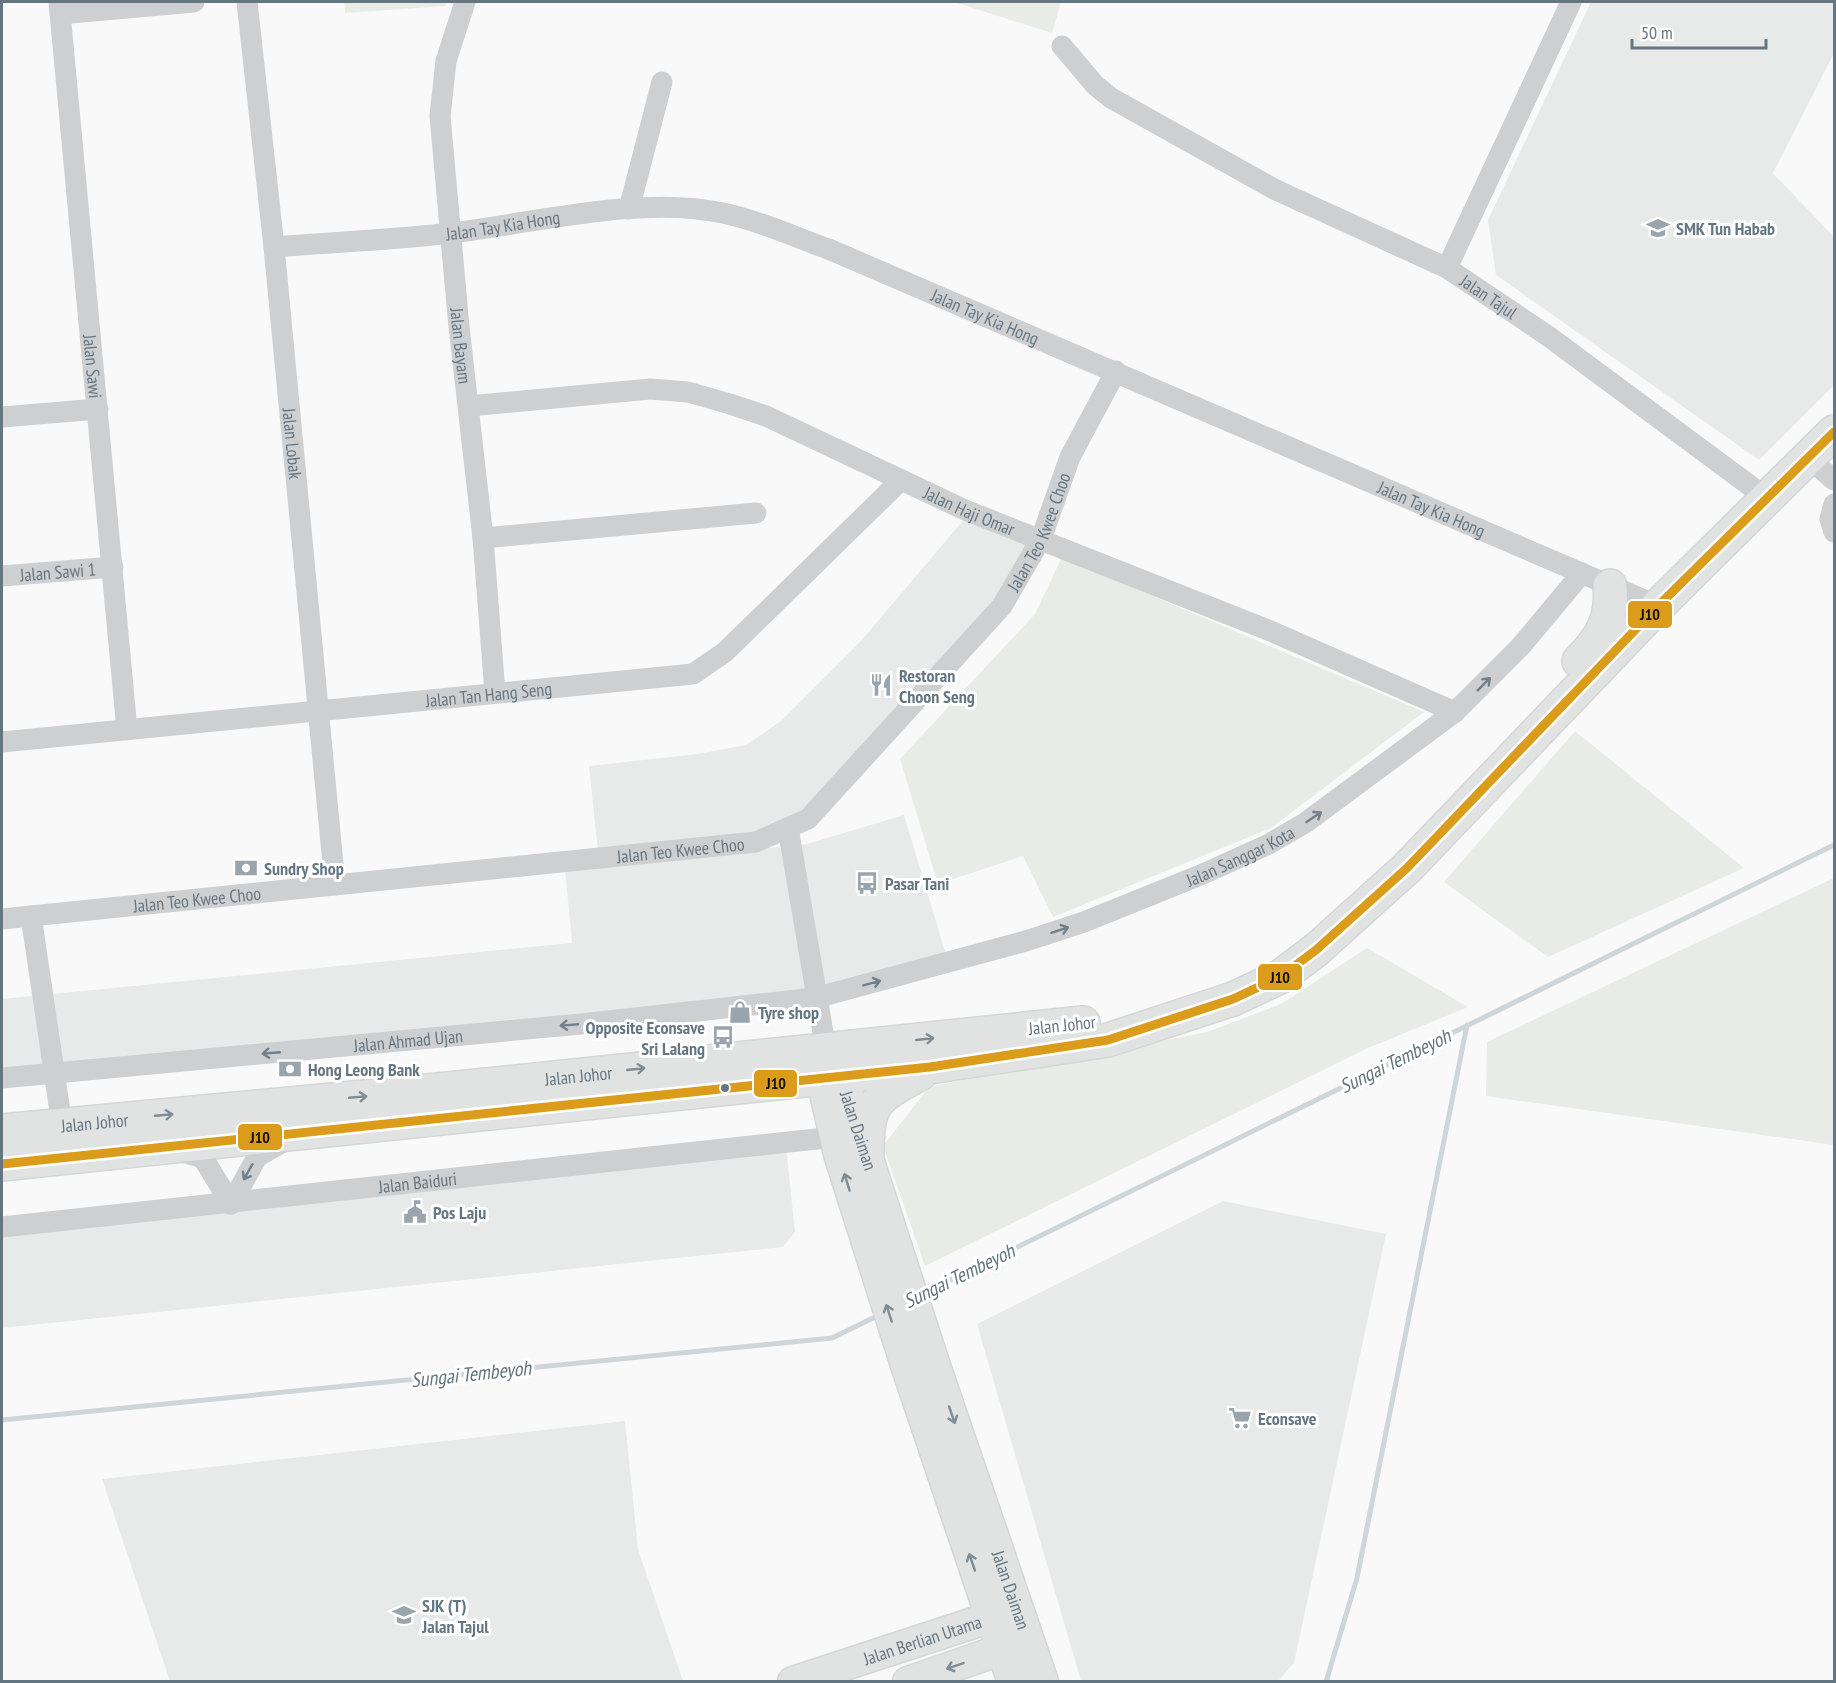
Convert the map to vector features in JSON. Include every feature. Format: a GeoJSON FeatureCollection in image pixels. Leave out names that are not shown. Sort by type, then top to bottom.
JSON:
{"type":"FeatureCollection","features":[{"type":"Feature","properties":{"kind":"highway","name":"Jalan Johor"},"geometry":{"type":"LineString","coordinates":[[2,1131],[830,1069],[930,1067],[1108,1040],[1233,999],[1280,976],[1316,950],[1422,853],[1658,606],[1834,432]]}},
{"type":"Feature","properties":{"kind":"highway"},"geometry":{"type":"LineString","coordinates":[[1422,853],[1438,811],[1460,783],[1594,647],[1604,634],[1611,603],[1596,580]]}},
{"type":"Feature","properties":{"kind":"highway","name":"Jalan Johor"},"geometry":{"type":"LineString","coordinates":[[2,1164],[311,1131],[830,1069],[1106,1021],[1156,1024]]}},
{"type":"Feature","properties":{"kind":"highway"},"geometry":{"type":"LineString","coordinates":[[867,1159],[867,1125],[876,1101],[930,1067]]}},
{"type":"Feature","properties":{"kind":"street"},"geometry":{"type":"LineString","coordinates":[[59,8],[194,2]]}},
{"type":"Feature","properties":{"kind":"street","name":"Jalan Lobak"},"geometry":{"type":"LineString","coordinates":[[247,2],[254,84],[274,247],[335,885]]}},
{"type":"Feature","properties":{"kind":"street","name":"Jalan Bayam"},"geometry":{"type":"LineString","coordinates":[[465,2],[446,61],[440,116],[450,233],[483,538],[495,693]]}},
{"type":"Feature","properties":{"kind":"street","name":"Jalan Tajul"},"geometry":{"type":"LineString","coordinates":[[1571,2],[1447,268],[1548,336],[1768,499]]}},
{"type":"Feature","properties":{"kind":"street","name":"Jalan Sawi"},"geometry":{"type":"LineString","coordinates":[[59,8],[127,730]]}},
{"type":"Feature","properties":{"kind":"street"},"geometry":{"type":"LineString","coordinates":[[1062,46],[1095,85],[1112,98],[1276,190],[1447,268]]}},
{"type":"Feature","properties":{"kind":"street"},"geometry":{"type":"LineString","coordinates":[[629,209],[662,82]]}},
{"type":"Feature","properties":{"kind":"street","name":"Jalan Tay Kia Hong"},"geometry":{"type":"LineString","coordinates":[[274,247],[450,233],[629,209],[682,208],[712,211],[766,225],[1116,372],[1658,606]]}},
{"type":"Feature","properties":{"kind":"street","name":"Jalan Teo Kwee Choo"},"geometry":{"type":"LineString","coordinates":[[2,919],[756,842],[808,819],[1002,606],[1041,539],[1070,457],[1116,372]]}},
{"type":"Feature","properties":{"kind":"street","name":"Jalan Haji Omar"},"geometry":{"type":"LineString","coordinates":[[469,406],[650,389],[688,392],[766,416],[965,510],[1273,632],[1455,712]]}},
{"type":"Feature","properties":{"kind":"street"},"geometry":{"type":"LineString","coordinates":[[2,417],[98,409]]}},
{"type":"Feature","properties":{"kind":"street"},"geometry":{"type":"LineString","coordinates":[[1808,458],[1834,480]]}},
{"type":"Feature","properties":{"kind":"street","name":"Jalan Tan Hang Seng"},"geometry":{"type":"LineString","coordinates":[[2,742],[693,674],[725,652],[901,480]]}},
{"type":"Feature","properties":{"kind":"street"},"geometry":{"type":"LineString","coordinates":[[1834,504],[1830,519],[1834,531]]}},
{"type":"Feature","properties":{"kind":"street"},"geometry":{"type":"LineString","coordinates":[[483,538],[756,513]]}},
{"type":"Feature","properties":{"kind":"street","name":"Jalan Sawi 1"},"geometry":{"type":"LineString","coordinates":[[2,576],[113,567]]}},
{"type":"Feature","properties":{"kind":"street","name":"Jalan Sanggar Kota"},"geometry":{"type":"LineString","coordinates":[[815,998],[1026,941],[1084,922],[1222,866],[1269,844],[1305,823],[1455,712],[1521,646],[1596,580]]}},
{"type":"Feature","properties":{"kind":"street"},"geometry":{"type":"LineString","coordinates":[[788,828],[815,998],[830,1069]]}},
{"type":"Feature","properties":{"kind":"street"},"geometry":{"type":"LineString","coordinates":[[31,916],[62,1125]]}},
{"type":"Feature","properties":{"kind":"street","name":"Jalan Ahmad Ujan"},"geometry":{"type":"LineString","coordinates":[[2,1078],[581,1024],[815,998]]}},
{"type":"Feature","properties":{"kind":"street","name":"Jalan Daiman"},"geometry":{"type":"LineString","coordinates":[[830,1069],[835,1137],[877,1233],[1015,1645],[1043,1682]]}},
{"type":"Feature","properties":{"kind":"street","name":"Jalan Daiman"},"geometry":{"type":"LineString","coordinates":[[830,1069],[867,1159],[877,1233]]}},
{"type":"Feature","properties":{"kind":"street"},"geometry":{"type":"LineString","coordinates":[[231,1204],[250,1166],[264,1150],[311,1131]]}},
{"type":"Feature","properties":{"kind":"street","name":"Jalan Baiduri"},"geometry":{"type":"LineString","coordinates":[[2,1227],[835,1137]]}},
{"type":"Feature","properties":{"kind":"street"},"geometry":{"type":"LineString","coordinates":[[160,1148],[203,1158],[231,1204]]}},
{"type":"Feature","properties":{"kind":"street","name":"Jalan Berlian Utama"},"geometry":{"type":"LineString","coordinates":[[793,1682],[1004,1613]]}},
{"type":"Feature","properties":{"kind":"street","name":"Jalan Daiman"},"geometry":{"type":"LineString","coordinates":[[1013,1682],[1015,1645]]}},
{"type":"Feature","properties":{"kind":"street","name":"Jalan Berlian Utama"},"geometry":{"type":"LineString","coordinates":[[908,1682],[1015,1645]]}},
{"type":"Feature","properties":{"kind":"shaded area"},"geometry":{"type":"Polygon","coordinates":[[[344,2],[447,2],[445,6],[345,13],[344,2]]]}},
{"type":"Feature","properties":{"kind":"shaded area"},"geometry":{"type":"Polygon","coordinates":[[[954,2],[1061,2],[1052,33],[954,2]]]}},
{"type":"Feature","properties":{"kind":"shaded area","name":"SMK Tun Habab"},"geometry":{"type":"Polygon","coordinates":[[[1591,2],[1834,2],[1834,53],[1773,173],[1834,237],[1834,385],[1759,460],[1496,275],[1488,220],[1591,2]]]}},
{"type":"Feature","properties":{"kind":"shaded area"},"geometry":{"type":"Polygon","coordinates":[[[966,517],[1032,542],[996,603],[804,814],[754,835],[598,851],[589,766],[698,754],[746,745],[781,721],[861,641],[966,517]]]}},
{"type":"Feature","properties":{"kind":"shaded area"},"geometry":{"type":"Polygon","coordinates":[[[1062,557],[1424,712],[1271,828],[1053,917],[1023,856],[938,884],[900,759],[1035,614],[1062,557]]]}},
{"type":"Feature","properties":{"kind":"shaded area"},"geometry":{"type":"Polygon","coordinates":[[[1575,731],[1744,868],[1548,957],[1444,882],[1575,731]]]}},
{"type":"Feature","properties":{"kind":"shaded area"},"geometry":{"type":"Polygon","coordinates":[[[904,815],[950,968],[822,1003],[2,1085],[2,999],[572,943],[565,868],[807,844],[904,815]]]}},
{"type":"Feature","properties":{"kind":"shaded area"},"geometry":{"type":"Polygon","coordinates":[[[1834,878],[1834,1145],[1486,1096],[1487,1042],[1834,878]]]}},
{"type":"Feature","properties":{"kind":"shaded area"},"geometry":{"type":"Polygon","coordinates":[[[1367,948],[1468,1007],[1368,1048],[925,1266],[883,1146],[929,1087],[1207,1032],[1281,1004],[1367,948]]]}},
{"type":"Feature","properties":{"kind":"shaded area"},"geometry":{"type":"Polygon","coordinates":[[[785,1137],[795,1232],[783,1247],[2,1328],[2,1221],[785,1137]]]}},
{"type":"Feature","properties":{"kind":"shaded area"},"geometry":{"type":"Polygon","coordinates":[[[1223,1201],[1386,1234],[1294,1663],[1278,1681],[1081,1681],[977,1324],[1223,1201]]]}},
{"type":"Feature","properties":{"kind":"shaded area","name":"SJK (T) Jalan Tajul"},"geometry":{"type":"Polygon","coordinates":[[[625,1421],[638,1549],[683,1681],[170,1681],[102,1479],[625,1421]]]}},
{"type":"Feature","properties":{"kind":"waterway","name":"Sungai Tembeyoh"},"geometry":{"type":"LineString","coordinates":[[922,1294],[1834,845]]}},
{"type":"Feature","properties":{"kind":"waterway"},"geometry":{"type":"LineString","coordinates":[[1326,1682],[1357,1578],[1467,1025]]}},
{"type":"Feature","properties":{"kind":"waterway","name":"Sungai Tembeyoh"},"geometry":{"type":"LineString","coordinates":[[2,1420],[832,1338],[881,1314]]}},
{"type":"Feature","properties":{"kind":"transit line","name":"J10"},"geometry":{"type":"LineString","coordinates":[[2,1164],[930,1067],[1108,1040],[1233,999],[1280,977],[1316,950],[1407,868],[1658,606],[1834,432]]}},
{"type":"Feature","properties":{"kind":"place","name":"SMK Tun Habab"},"geometry":{"type":"Point","coordinates":[1658,228]}},
{"type":"Feature","properties":{"kind":"place","name":"Restoran Choon Seng"},"geometry":{"type":"Point","coordinates":[881,685]}},
{"type":"Feature","properties":{"kind":"place","name":"Sundry Shop"},"geometry":{"type":"Point","coordinates":[246,868]}},
{"type":"Feature","properties":{"kind":"place","name":"Pasar Tani"},"geometry":{"type":"Point","coordinates":[867,883]}},
{"type":"Feature","properties":{"kind":"place","name":"Tyre shop"},"geometry":{"type":"Point","coordinates":[740,1012]}},
{"type":"Feature","properties":{"kind":"place","name":"Opposite Econsave Sri Lalang"},"geometry":{"type":"Point","coordinates":[723,1037]}},
{"type":"Feature","properties":{"kind":"place","name":"Hong Leong Bank"},"geometry":{"type":"Point","coordinates":[290,1069]}},
{"type":"Feature","properties":{"kind":"place","name":"Pos Laju"},"geometry":{"type":"Point","coordinates":[415,1212]}},
{"type":"Feature","properties":{"kind":"place","name":"Econsave"},"geometry":{"type":"Point","coordinates":[1240,1418]}},
{"type":"Feature","properties":{"kind":"place","name":"SJK (T) Jalan Tajul"},"geometry":{"type":"Point","coordinates":[404,1615]}}]}
